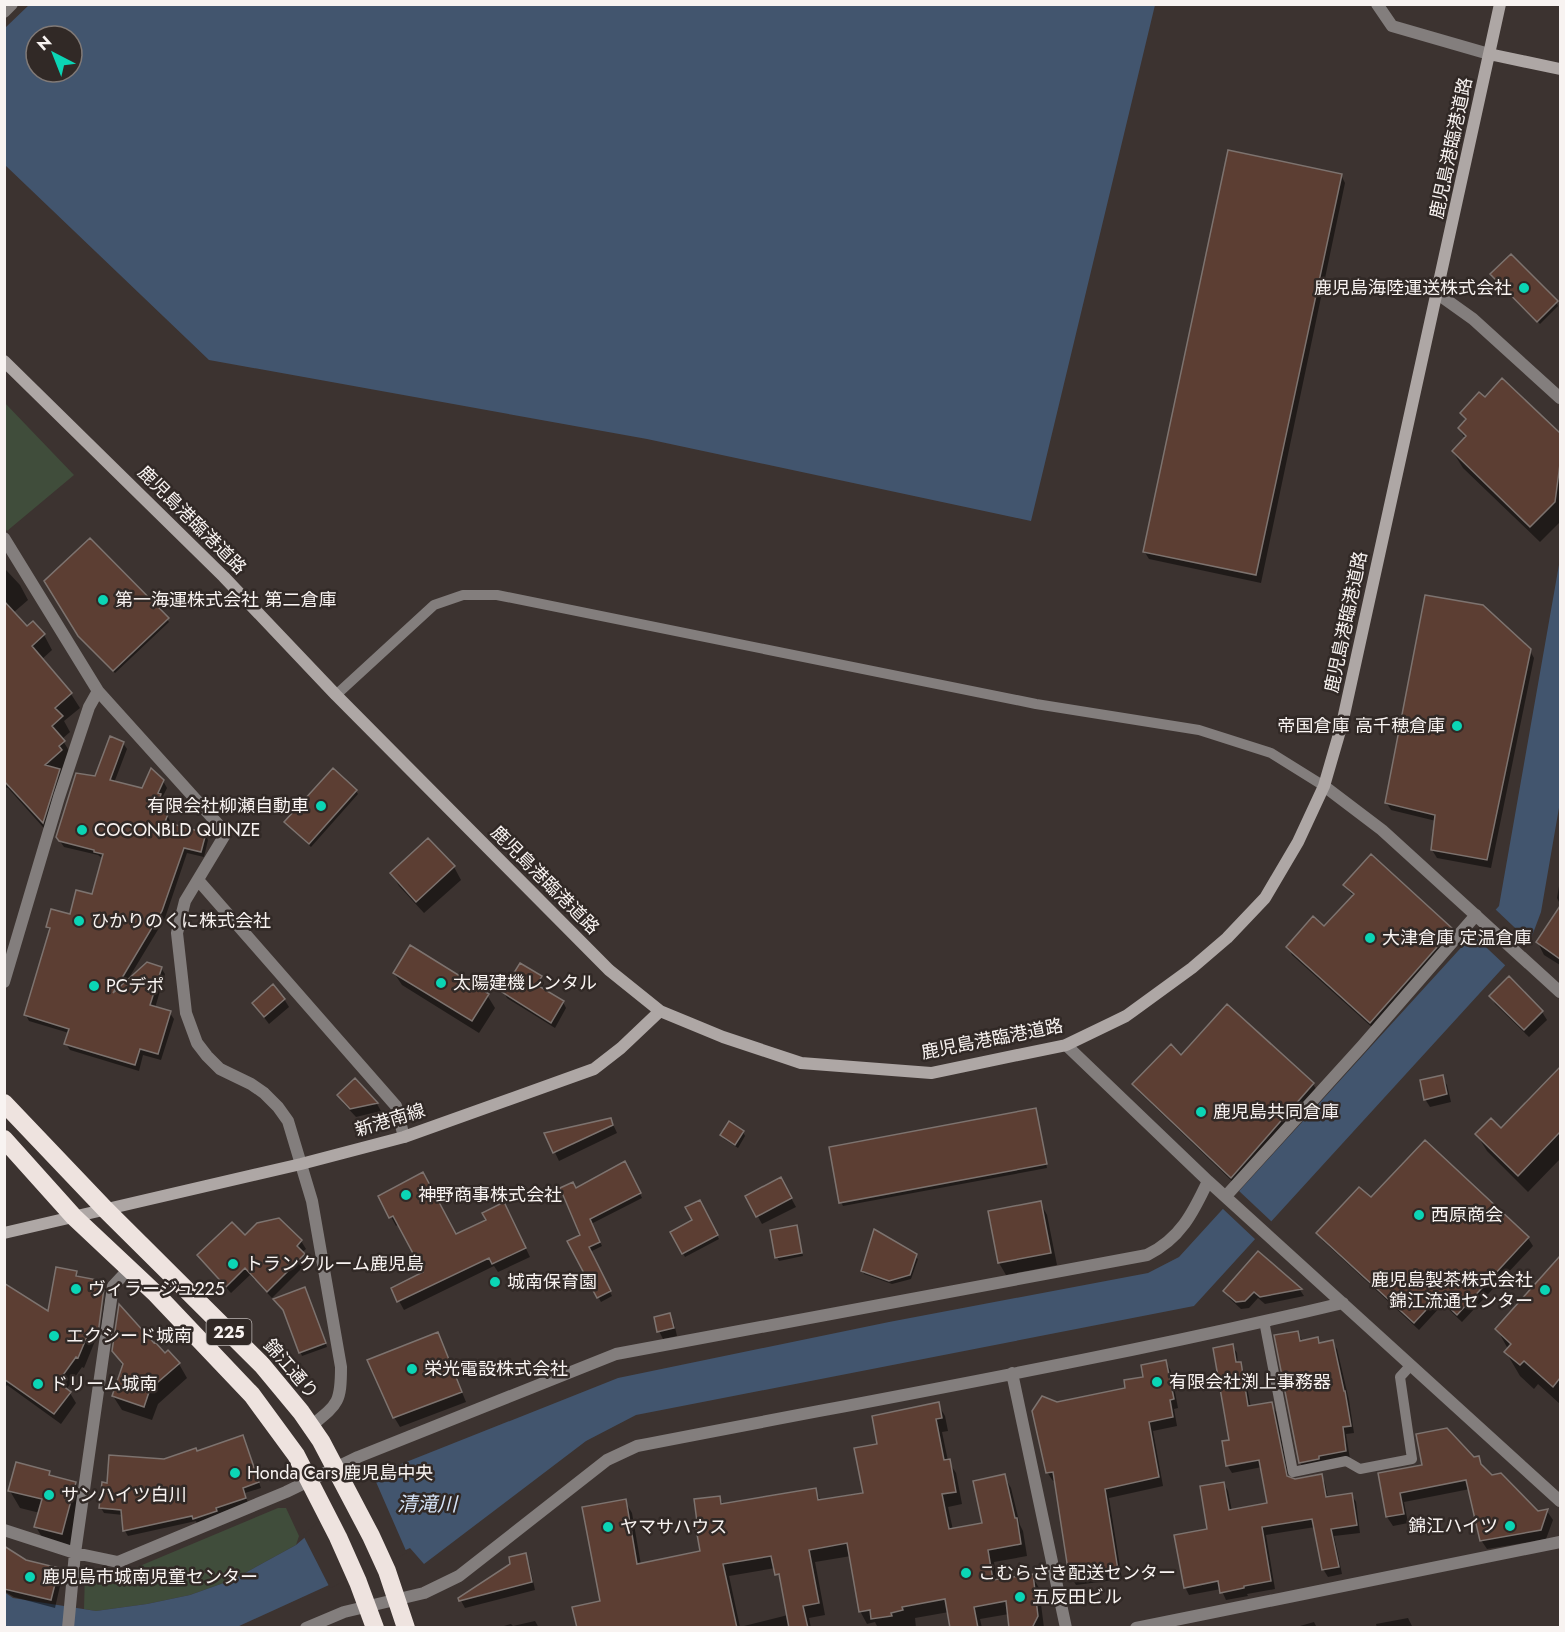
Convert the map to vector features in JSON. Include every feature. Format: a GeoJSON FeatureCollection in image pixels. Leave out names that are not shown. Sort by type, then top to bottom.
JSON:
{"type":"FeatureCollection","features":[{"type":"Feature","properties":{"kind":"highway","name":"錦江通り"},"geometry":{"type":"LineString","coordinates":[[4,1103],[106,1210],[262,1365],[311,1426],[338,1473],[387,1571],[406,1628]]}},
{"type":"Feature","properties":{"kind":"highway","name":"225"},"geometry":{"type":"LineString","coordinates":[[4,1139],[74,1217],[208,1347],[252,1395],[296,1455],[338,1537],[368,1606],[375,1628]]}},
{"type":"Feature","properties":{"kind":"street"},"geometry":{"type":"LineString","coordinates":[[4,12],[12,4]]}},
{"type":"Feature","properties":{"kind":"street"},"geometry":{"type":"LineString","coordinates":[[1377,4],[1392,26],[1489,54],[1560,69]]}},
{"type":"Feature","properties":{"kind":"street","name":"鹿児島港臨港道路"},"geometry":{"type":"LineString","coordinates":[[4,361],[224,577],[336,695],[609,970],[660,1011],[723,1037],[801,1063],[931,1073],[1065,1045],[1126,1016],[1227,938],[1264,898],[1298,842],[1324,786],[1342,724],[1500,4]]}},
{"type":"Feature","properties":{"kind":"street"},"geometry":{"type":"LineString","coordinates":[[1438,294],[1473,320],[1560,398]]}},
{"type":"Feature","properties":{"kind":"street"},"geometry":{"type":"LineString","coordinates":[[4,538],[99,691],[226,833],[185,901],[177,933],[186,1013],[197,1043],[207,1056],[220,1069],[251,1084],[278,1107],[288,1121],[302,1164],[312,1201],[341,1367],[341,1394],[331,1410],[311,1426]]}},
{"type":"Feature","properties":{"kind":"street"},"geometry":{"type":"LineString","coordinates":[[4,982],[58,797],[89,707],[99,691]]}},
{"type":"Feature","properties":{"kind":"street"},"geometry":{"type":"LineString","coordinates":[[1324,786],[1382,830],[1560,992]]}},
{"type":"Feature","properties":{"kind":"street"},"geometry":{"type":"LineString","coordinates":[[198,880],[396,1106],[404,1137]]}},
{"type":"Feature","properties":{"kind":"street"},"geometry":{"type":"LineString","coordinates":[[1226,1196],[1362,1046],[1476,915]]}},
{"type":"Feature","properties":{"kind":"street","name":"新港南線"},"geometry":{"type":"LineString","coordinates":[[4,1233],[302,1164],[404,1137],[594,1069],[621,1048],[660,1011]]}},
{"type":"Feature","properties":{"kind":"street"},"geometry":{"type":"LineString","coordinates":[[1065,1045],[1208,1181],[1560,1501]]}},
{"type":"Feature","properties":{"kind":"street"},"geometry":{"type":"LineString","coordinates":[[4,1530],[75,1553],[118,1562],[311,1486],[338,1473],[375,1450],[616,1354],[1147,1255],[1163,1247],[1192,1215],[1208,1181]]}},
{"type":"Feature","properties":{"kind":"street"},"geometry":{"type":"LineString","coordinates":[[68,1628],[75,1553],[113,1286],[129,1269]]}},
{"type":"Feature","properties":{"kind":"street"},"geometry":{"type":"LineString","coordinates":[[306,1628],[344,1612],[424,1593],[459,1576],[607,1460],[636,1446],[1012,1373],[1343,1303]]}},
{"type":"Feature","properties":{"kind":"street"},"geometry":{"type":"LineString","coordinates":[[1012,1373],[1066,1628]]}},
{"type":"Feature","properties":{"kind":"street"},"geometry":{"type":"LineString","coordinates":[[1136,1628],[1560,1542]]}},
{"type":"Feature","properties":{"kind":"lane"},"geometry":{"type":"LineString","coordinates":[[336,695],[434,605],[463,595],[497,595],[1036,704],[1199,730],[1271,753],[1324,786]]}},
{"type":"Feature","properties":{"kind":"lane"},"geometry":{"type":"LineString","coordinates":[[1264,1321],[1293,1472],[1346,1461],[1360,1469],[1412,1459],[1400,1377],[1411,1365]]}},
{"type":"Feature","properties":{"kind":"green space"},"geometry":{"type":"Polygon","coordinates":[[[4,402],[74,475],[7,531],[4,526],[4,402]]]}},
{"type":"Feature","properties":{"kind":"green space"},"geometry":{"type":"Polygon","coordinates":[[[278,1508],[286,1508],[299,1536],[296,1545],[232,1580],[190,1595],[147,1604],[96,1611],[84,1609],[85,1572],[90,1568],[123,1573],[278,1508]]]}},
{"type":"Feature","properties":{"kind":"water"},"geometry":{"type":"Polygon","coordinates":[[[30,4],[1155,5],[1031,521],[647,439],[209,360],[5,165],[5,28],[30,4]]]}},
{"type":"Feature","properties":{"kind":"water","name":"清滝川"},"geometry":{"type":"Polygon","coordinates":[[[1560,559],[1560,802],[1541,912],[1532,936],[1194,1306],[636,1415],[586,1441],[424,1564],[410,1548],[237,1627],[5,1627],[4,1592],[13,1598],[96,1611],[190,1595],[232,1580],[296,1545],[381,1472],[618,1378],[889,1322],[1148,1273],[1179,1257],[1499,906],[1560,559]]]}},
{"type":"Feature","properties":{"kind":"pier"},"geometry":{"type":"Polygon","coordinates":[[[1494,908],[1530,942],[1507,967],[1471,933],[1494,908]]]}},
{"type":"Feature","properties":{"kind":"pier"},"geometry":{"type":"Polygon","coordinates":[[[1238,1190],[1273,1223],[1257,1241],[1222,1208],[1238,1190]]]}},
{"type":"Feature","properties":{"kind":"pier"},"geometry":{"type":"Polygon","coordinates":[[[373,1475],[407,1553],[330,1588],[303,1535],[373,1475]]]}},
{"type":"Feature","properties":{"kind":"building"},"geometry":{"type":"Polygon","coordinates":[[[1228,150],[1342,174],[1256,575],[1143,552],[1228,150]]]}},
{"type":"Feature","properties":{"kind":"building","name":"鹿児島海陸運送株式会社"},"geometry":{"type":"Polygon","coordinates":[[[1511,254],[1558,301],[1537,322],[1490,274],[1511,254]]]}},
{"type":"Feature","properties":{"kind":"building"},"geometry":{"type":"Polygon","coordinates":[[[1502,378],[1560,433],[1560,464],[1555,502],[1530,527],[1452,451],[1466,436],[1458,428],[1466,419],[1460,413],[1479,392],[1485,397],[1502,378]]]}},
{"type":"Feature","properties":{"kind":"building","name":"第一海運株式会社 第二倉庫"},"geometry":{"type":"Polygon","coordinates":[[[90,538],[169,618],[113,671],[78,636],[44,581],[90,538]]]}},
{"type":"Feature","properties":{"kind":"building","name":"帝国倉庫 高千穂倉庫"},"geometry":{"type":"Polygon","coordinates":[[[1425,595],[1483,605],[1531,649],[1487,860],[1431,850],[1435,815],[1385,803],[1425,595]]]}},
{"type":"Feature","properties":{"kind":"building"},"geometry":{"type":"Polygon","coordinates":[[[4,601],[27,626],[33,621],[45,634],[32,646],[72,693],[55,708],[63,716],[52,726],[65,741],[59,746],[62,750],[45,765],[60,769],[43,823],[4,781],[4,601]]]}},
{"type":"Feature","properties":{"kind":"building"},"geometry":{"type":"Polygon","coordinates":[[[110,736],[124,742],[110,780],[142,788],[151,768],[164,780],[158,793],[161,794],[156,810],[168,814],[165,822],[206,833],[201,852],[184,848],[162,911],[113,993],[147,962],[162,967],[150,1005],[171,1011],[158,1054],[140,1049],[135,1065],[64,1044],[69,1029],[24,1015],[50,928],[46,927],[51,909],[70,914],[76,890],[92,894],[103,854],[59,841],[56,837],[76,773],[95,776],[110,736]]]}},
{"type":"Feature","properties":{"kind":"building","name":"有限会社柳瀬自動車"},"geometry":{"type":"Polygon","coordinates":[[[333,768],[357,790],[309,844],[284,822],[333,768]]]}},
{"type":"Feature","properties":{"kind":"building"},"geometry":{"type":"Polygon","coordinates":[[[428,838],[455,866],[416,902],[390,873],[428,838]]]}},
{"type":"Feature","properties":{"kind":"building","name":"大津倉庫 定温倉庫"},"geometry":{"type":"Polygon","coordinates":[[[1371,854],[1453,929],[1370,1023],[1286,947],[1313,916],[1324,926],[1354,894],[1343,885],[1371,854]]]}},
{"type":"Feature","properties":{"kind":"building"},"geometry":{"type":"Polygon","coordinates":[[[1560,906],[1560,959],[1536,942],[1560,906]]]}},
{"type":"Feature","properties":{"kind":"building","name":"太陽建機レンタル"},"geometry":{"type":"Polygon","coordinates":[[[410,945],[489,994],[472,1021],[393,973],[410,945]]]}},
{"type":"Feature","properties":{"kind":"building"},"geometry":{"type":"Polygon","coordinates":[[[520,963],[542,976],[537,985],[564,1001],[551,1023],[502,992],[520,963]]]}},
{"type":"Feature","properties":{"kind":"building"},"geometry":{"type":"Polygon","coordinates":[[[1509,976],[1543,1011],[1524,1030],[1489,996],[1509,976]]]}},
{"type":"Feature","properties":{"kind":"building"},"geometry":{"type":"Polygon","coordinates":[[[273,984],[285,999],[264,1017],[252,1003],[273,984]]]}},
{"type":"Feature","properties":{"kind":"building"},"geometry":{"type":"Polygon","coordinates":[[[1227,1004],[1314,1083],[1231,1178],[1132,1084],[1171,1044],[1181,1055],[1227,1004]]]}},
{"type":"Feature","properties":{"kind":"building"},"geometry":{"type":"Polygon","coordinates":[[[1560,1067],[1560,1132],[1518,1176],[1475,1134],[1491,1118],[1501,1128],[1560,1067]]]}},
{"type":"Feature","properties":{"kind":"building"},"geometry":{"type":"Polygon","coordinates":[[[1443,1075],[1447,1094],[1424,1100],[1420,1080],[1443,1075]]]}},
{"type":"Feature","properties":{"kind":"building"},"geometry":{"type":"Polygon","coordinates":[[[355,1078],[378,1103],[350,1109],[337,1095],[355,1078]]]}},
{"type":"Feature","properties":{"kind":"building"},"geometry":{"type":"Polygon","coordinates":[[[1036,1108],[1047,1164],[839,1203],[829,1147],[1036,1108]]]}},
{"type":"Feature","properties":{"kind":"building"},"geometry":{"type":"Polygon","coordinates":[[[611,1118],[613,1125],[553,1153],[544,1133],[611,1118]]]}},
{"type":"Feature","properties":{"kind":"building"},"geometry":{"type":"Polygon","coordinates":[[[729,1121],[744,1131],[735,1145],[720,1135],[729,1121]]]}},
{"type":"Feature","properties":{"kind":"building","name":"西原商会"},"geometry":{"type":"Polygon","coordinates":[[[1425,1140],[1529,1237],[1457,1315],[1438,1297],[1414,1323],[1316,1233],[1359,1187],[1371,1197],[1425,1140]]]}},
{"type":"Feature","properties":{"kind":"building"},"geometry":{"type":"Polygon","coordinates":[[[625,1161],[641,1193],[590,1219],[600,1242],[589,1247],[611,1291],[597,1298],[567,1241],[580,1235],[560,1188],[573,1182],[576,1188],[625,1161]]]}},
{"type":"Feature","properties":{"kind":"building"},"geometry":{"type":"Polygon","coordinates":[[[423,1172],[456,1234],[486,1220],[482,1213],[504,1202],[526,1248],[492,1264],[489,1258],[397,1302],[391,1288],[423,1272],[393,1216],[389,1218],[378,1196],[423,1172]]]}},
{"type":"Feature","properties":{"kind":"building"},"geometry":{"type":"Polygon","coordinates":[[[781,1177],[792,1198],[756,1217],[745,1196],[781,1177]]]}},
{"type":"Feature","properties":{"kind":"building"},"geometry":{"type":"Polygon","coordinates":[[[700,1200],[718,1235],[682,1254],[670,1232],[692,1220],[685,1207],[700,1200]]]}},
{"type":"Feature","properties":{"kind":"building"},"geometry":{"type":"Polygon","coordinates":[[[1041,1201],[1051,1253],[998,1263],[988,1211],[1041,1201]]]}},
{"type":"Feature","properties":{"kind":"building"},"geometry":{"type":"Polygon","coordinates":[[[279,1218],[302,1240],[297,1246],[305,1254],[267,1292],[245,1268],[226,1287],[197,1255],[232,1222],[245,1235],[257,1223],[279,1218]]]}},
{"type":"Feature","properties":{"kind":"building"},"geometry":{"type":"Polygon","coordinates":[[[797,1225],[802,1253],[775,1258],[770,1230],[797,1225]]]}},
{"type":"Feature","properties":{"kind":"building"},"geometry":{"type":"Polygon","coordinates":[[[874,1229],[917,1254],[910,1275],[889,1281],[861,1271],[874,1229]]]}},
{"type":"Feature","properties":{"kind":"building"},"geometry":{"type":"Polygon","coordinates":[[[1258,1251],[1302,1289],[1260,1297],[1254,1292],[1245,1301],[1236,1302],[1223,1291],[1258,1251]]]}},
{"type":"Feature","properties":{"kind":"building","name":"鹿児島製茶株式会社 錦江流通センター"},"geometry":{"type":"Polygon","coordinates":[[[1560,1256],[1560,1378],[1553,1387],[1524,1361],[1520,1365],[1504,1352],[1511,1344],[1495,1329],[1560,1256]]]}},
{"type":"Feature","properties":{"kind":"building"},"geometry":{"type":"Polygon","coordinates":[[[56,1267],[77,1271],[76,1276],[103,1281],[104,1288],[98,1334],[91,1327],[78,1358],[76,1357],[58,1382],[71,1392],[54,1414],[4,1379],[4,1283],[48,1311],[56,1267]]]}},
{"type":"Feature","properties":{"kind":"building"},"geometry":{"type":"Polygon","coordinates":[[[305,1287],[326,1343],[299,1353],[283,1310],[273,1299],[305,1287]]]}},
{"type":"Feature","properties":{"kind":"building"},"geometry":{"type":"Polygon","coordinates":[[[119,1304],[154,1343],[165,1353],[168,1350],[180,1363],[150,1389],[144,1407],[112,1396],[123,1364],[112,1351],[119,1304]]]}},
{"type":"Feature","properties":{"kind":"building"},"geometry":{"type":"Polygon","coordinates":[[[670,1313],[674,1328],[657,1332],[654,1317],[670,1313]]]}},
{"type":"Feature","properties":{"kind":"building"},"geometry":{"type":"Polygon","coordinates":[[[1298,1331],[1300,1341],[1318,1337],[1319,1343],[1333,1340],[1351,1426],[1343,1427],[1346,1451],[1319,1456],[1319,1459],[1299,1463],[1274,1335],[1298,1331]]]}},
{"type":"Feature","properties":{"kind":"building","name":"栄光電設株式会社"},"geometry":{"type":"Polygon","coordinates":[[[438,1332],[462,1392],[393,1418],[367,1360],[438,1332]]]}},
{"type":"Feature","properties":{"kind":"building"},"geometry":{"type":"Polygon","coordinates":[[[1233,1344],[1236,1362],[1241,1362],[1248,1406],[1272,1402],[1287,1476],[1295,1479],[1322,1474],[1326,1497],[1352,1493],[1357,1525],[1331,1529],[1339,1567],[1322,1570],[1312,1519],[1262,1527],[1271,1581],[1220,1593],[1218,1581],[1184,1588],[1174,1535],[1207,1529],[1200,1486],[1224,1482],[1229,1510],[1267,1503],[1259,1460],[1226,1466],[1222,1441],[1229,1440],[1213,1348],[1233,1344]]]}},
{"type":"Feature","properties":{"kind":"building"},"geometry":{"type":"Polygon","coordinates":[[[1166,1360],[1174,1399],[1170,1400],[1173,1417],[1149,1422],[1159,1477],[1105,1489],[1118,1570],[1069,1576],[1053,1472],[1046,1473],[1032,1411],[1042,1396],[1057,1402],[1125,1388],[1124,1380],[1143,1377],[1141,1365],[1166,1360]]]}},
{"type":"Feature","properties":{"kind":"building"},"geometry":{"type":"Polygon","coordinates":[[[939,1402],[942,1418],[936,1419],[944,1460],[950,1459],[956,1492],[942,1494],[949,1529],[982,1523],[973,1481],[1005,1474],[1015,1518],[1017,1518],[1021,1544],[988,1550],[993,1580],[1033,1574],[1038,1616],[1032,1628],[1009,1628],[1006,1601],[974,1607],[978,1628],[950,1628],[945,1599],[902,1607],[903,1610],[891,1613],[892,1616],[871,1619],[870,1610],[859,1612],[847,1543],[809,1550],[819,1603],[803,1606],[808,1628],[789,1628],[779,1574],[775,1575],[771,1556],[723,1564],[737,1628],[577,1628],[572,1607],[600,1601],[582,1507],[626,1499],[637,1564],[700,1551],[694,1499],[720,1496],[721,1504],[816,1488],[818,1500],[863,1493],[854,1448],[877,1444],[872,1416],[939,1402]]]}},
{"type":"Feature","properties":{"kind":"building"},"geometry":{"type":"Polygon","coordinates":[[[1447,1428],[1474,1457],[1479,1456],[1481,1464],[1492,1475],[1501,1473],[1538,1511],[1548,1509],[1541,1530],[1480,1541],[1466,1480],[1400,1493],[1404,1514],[1386,1517],[1378,1473],[1422,1465],[1416,1434],[1447,1428]]]}},
{"type":"Feature","properties":{"kind":"building"},"geometry":{"type":"Polygon","coordinates":[[[243,1435],[259,1482],[243,1488],[246,1498],[193,1519],[192,1516],[123,1531],[121,1510],[99,1508],[102,1482],[107,1483],[109,1455],[164,1459],[196,1448],[197,1451],[243,1435]]]}},
{"type":"Feature","properties":{"kind":"building","name":"サンハイツ白川"},"geometry":{"type":"Polygon","coordinates":[[[16,1462],[50,1471],[49,1475],[76,1482],[62,1534],[34,1527],[42,1499],[8,1491],[16,1462]]]}},
{"type":"Feature","properties":{"kind":"building","name":"鹿児島市城南児童センター"},"geometry":{"type":"Polygon","coordinates":[[[4,1546],[26,1560],[59,1568],[51,1600],[4,1589],[4,1546]]]}},
{"type":"Feature","properties":{"kind":"building"},"geometry":{"type":"Polygon","coordinates":[[[526,1553],[532,1582],[459,1601],[458,1598],[510,1564],[509,1557],[526,1553]]]}},
{"type":"Feature","properties":{"kind":"place","name":"鹿児島海陸運送株式会社"},"geometry":{"type":"Point","coordinates":[1524,288]}},
{"type":"Feature","properties":{"kind":"place","name":"第一海運株式会社 第二倉庫"},"geometry":{"type":"Point","coordinates":[103,600]}},
{"type":"Feature","properties":{"kind":"place","name":"帝国倉庫 高千穂倉庫"},"geometry":{"type":"Point","coordinates":[1457,726]}},
{"type":"Feature","properties":{"kind":"place","name":"有限会社柳瀬自動車"},"geometry":{"type":"Point","coordinates":[321,806]}},
{"type":"Feature","properties":{"kind":"place","name":"COCONBLD QUINZE"},"geometry":{"type":"Point","coordinates":[82,830]}},
{"type":"Feature","properties":{"kind":"place","name":"ひかりのくに株式会社"},"geometry":{"type":"Point","coordinates":[79,921]}},
{"type":"Feature","properties":{"kind":"place","name":"大津倉庫 定温倉庫"},"geometry":{"type":"Point","coordinates":[1370,938]}},
{"type":"Feature","properties":{"kind":"place","name":"太陽建機レンタル"},"geometry":{"type":"Point","coordinates":[441,983]}},
{"type":"Feature","properties":{"kind":"place","name":"PCデポ"},"geometry":{"type":"Point","coordinates":[94,986]}},
{"type":"Feature","properties":{"kind":"place","name":"鹿児島共同倉庫"},"geometry":{"type":"Point","coordinates":[1201,1112]}},
{"type":"Feature","properties":{"kind":"place","name":"神野商事株式会社"},"geometry":{"type":"Point","coordinates":[406,1195]}},
{"type":"Feature","properties":{"kind":"place","name":"西原商会"},"geometry":{"type":"Point","coordinates":[1419,1215]}},
{"type":"Feature","properties":{"kind":"place","name":"トランクルーム鹿児島"},"geometry":{"type":"Point","coordinates":[233,1264]}},
{"type":"Feature","properties":{"kind":"place","name":"城南保育園"},"geometry":{"type":"Point","coordinates":[495,1282]}},
{"type":"Feature","properties":{"kind":"place","name":"ヴィラージュ225"},"geometry":{"type":"Point","coordinates":[76,1289]}},
{"type":"Feature","properties":{"kind":"place","name":"鹿児島製茶株式会社 錦江流通センター"},"geometry":{"type":"Point","coordinates":[1545,1290]}},
{"type":"Feature","properties":{"kind":"place","name":"エクシード城南"},"geometry":{"type":"Point","coordinates":[54,1336]}},
{"type":"Feature","properties":{"kind":"place","name":"栄光電設株式会社"},"geometry":{"type":"Point","coordinates":[412,1369]}},
{"type":"Feature","properties":{"kind":"place","name":"有限会社渕上事務器"},"geometry":{"type":"Point","coordinates":[1157,1382]}},
{"type":"Feature","properties":{"kind":"place","name":"ドリーム城南"},"geometry":{"type":"Point","coordinates":[38,1384]}},
{"type":"Feature","properties":{"kind":"place","name":"Honda Cars 鹿児島中央"},"geometry":{"type":"Point","coordinates":[235,1473]}},
{"type":"Feature","properties":{"kind":"place","name":"サンハイツ白川"},"geometry":{"type":"Point","coordinates":[49,1495]}},
{"type":"Feature","properties":{"kind":"place","name":"錦江ハイツ"},"geometry":{"type":"Point","coordinates":[1510,1526]}},
{"type":"Feature","properties":{"kind":"place","name":"ヤマサハウス"},"geometry":{"type":"Point","coordinates":[608,1527]}},
{"type":"Feature","properties":{"kind":"place","name":"こむらさき配送センター"},"geometry":{"type":"Point","coordinates":[966,1573]}},
{"type":"Feature","properties":{"kind":"place","name":"鹿児島市城南児童センター"},"geometry":{"type":"Point","coordinates":[30,1577]}},
{"type":"Feature","properties":{"kind":"place","name":"五反田ビル"},"geometry":{"type":"Point","coordinates":[1020,1597]}}]}
